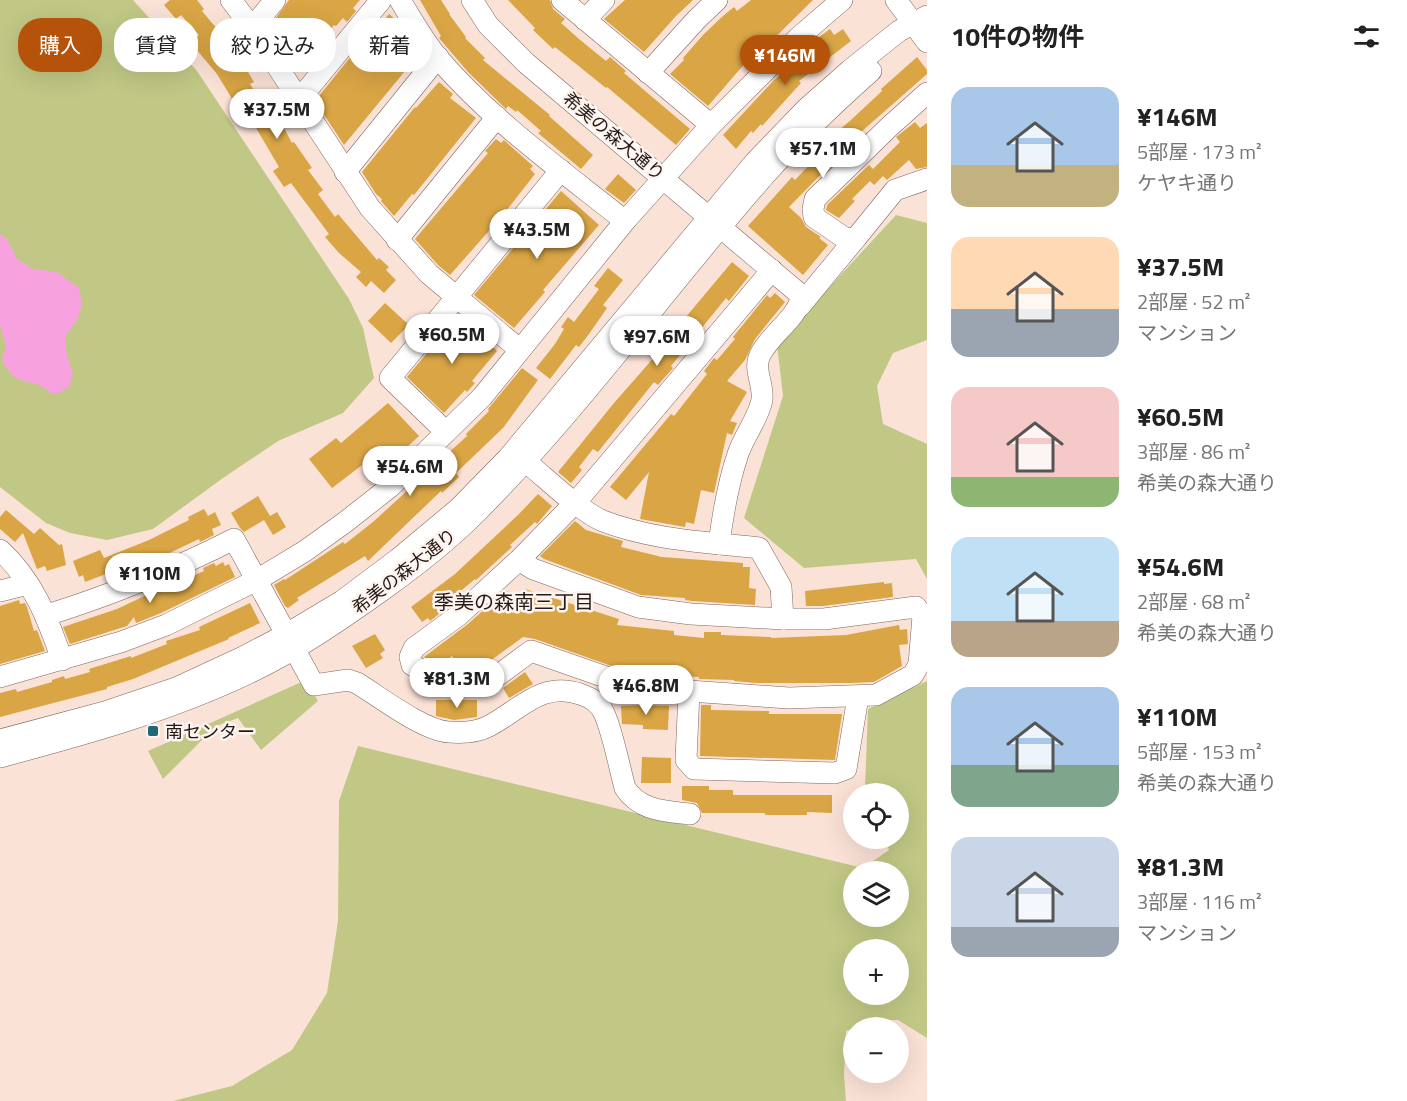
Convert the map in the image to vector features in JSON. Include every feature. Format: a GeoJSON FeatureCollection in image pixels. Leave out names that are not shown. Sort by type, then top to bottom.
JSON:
{"type":"FeatureCollection","features":[{"type":"Feature","properties":{"kind":"street"},"geometry":{"type":"LineString","coordinates":[[231,0],[244,18]]}},
{"type":"Feature","properties":{"kind":"street"},"geometry":{"type":"LineString","coordinates":[[260,18],[275,0]]}},
{"type":"Feature","properties":{"kind":"street"},"geometry":{"type":"LineString","coordinates":[[298,101],[381,0]]}},
{"type":"Feature","properties":{"kind":"street"},"geometry":{"type":"LineString","coordinates":[[400,0],[438,57],[497,117],[625,221]]}},
{"type":"Feature","properties":{"kind":"street"},"geometry":{"type":"LineString","coordinates":[[562,0],[711,125]]}},
{"type":"Feature","properties":{"kind":"street"},"geometry":{"type":"LineString","coordinates":[[585,20],[604,0]]}},
{"type":"Feature","properties":{"kind":"street"},"geometry":{"type":"LineString","coordinates":[[648,73],[717,0]]}},
{"type":"Feature","properties":{"kind":"street"},"geometry":{"type":"LineString","coordinates":[[0,676],[121,642],[166,625],[257,580],[305,551],[390,488],[482,397],[625,221],[711,125],[799,37],[842,0]]}},
{"type":"Feature","properties":{"kind":"street"},"geometry":{"type":"LineString","coordinates":[[896,0],[920,20],[927,42]]}},
{"type":"Feature","properties":{"kind":"street","name":"希美の森大通り"},"geometry":{"type":"LineString","coordinates":[[480,3],[488,25],[526,63],[716,221]]}},
{"type":"Feature","properties":{"kind":"street"},"geometry":{"type":"LineString","coordinates":[[799,307],[802,296],[716,221],[817,121],[903,42],[920,20]]}},
{"type":"Feature","properties":{"kind":"street"},"geometry":{"type":"LineString","coordinates":[[345,172],[438,57]]}},
{"type":"Feature","properties":{"kind":"street"},"geometry":{"type":"LineString","coordinates":[[280,72],[369,208],[429,274],[519,349]]}},
{"type":"Feature","properties":{"kind":"street"},"geometry":{"type":"LineString","coordinates":[[856,238],[846,238],[814,218],[815,199],[927,93]]}},
{"type":"Feature","properties":{"kind":"street"},"geometry":{"type":"LineString","coordinates":[[397,240],[497,117]]}},
{"type":"Feature","properties":{"kind":"street"},"geometry":{"type":"LineString","coordinates":[[446,432],[390,378],[561,170]]}},
{"type":"Feature","properties":{"kind":"street"},"geometry":{"type":"LineString","coordinates":[[719,544],[727,493],[739,452],[762,398],[757,368],[760,355],[895,190],[927,179]]}},
{"type":"Feature","properties":{"kind":"street","name":"希美の森大通り"},"geometry":{"type":"LineString","coordinates":[[0,740],[105,712],[176,688],[243,657],[291,641],[351,613],[408,571],[474,515],[526,462],[716,221]]}},
{"type":"Feature","properties":{"kind":"street","name":"希美の森大通り"},"geometry":{"type":"LineString","coordinates":[[0,757],[89,733],[225,684],[291,641],[398,559],[458,509],[508,458],[716,221]]}},
{"type":"Feature","properties":{"kind":"street"},"geometry":{"type":"LineString","coordinates":[[519,560],[533,569],[638,607],[691,614],[783,620],[824,620],[916,607],[923,616],[919,664],[913,675],[876,695],[789,698],[688,691],[620,682],[531,651],[489,682],[446,682],[412,665],[410,657],[414,648],[459,615],[519,560],[576,502],[772,270]]}},
{"type":"Feature","properties":{"kind":"street"},"geometry":{"type":"LineString","coordinates":[[526,462],[602,520],[661,537],[759,548],[781,587],[783,620]]}},
{"type":"Feature","properties":{"kind":"street"},"geometry":{"type":"LineString","coordinates":[[46,615],[110,595],[155,577],[234,539],[315,684],[348,680],[357,683],[430,728],[448,732],[468,732],[488,727],[527,700],[551,691],[574,692],[594,699],[604,712],[625,788],[632,799],[649,808],[690,814]]}},
{"type":"Feature","properties":{"kind":"street"},"geometry":{"type":"LineString","coordinates":[[0,549],[28,584],[46,615],[62,660]]}},
{"type":"Feature","properties":{"kind":"street"},"geometry":{"type":"LineString","coordinates":[[0,591],[28,584]]}},
{"type":"Feature","properties":{"kind":"street"},"geometry":{"type":"LineString","coordinates":[[688,691],[686,760],[694,769],[706,770],[835,773],[846,769],[858,697]]}},
{"type":"Feature","properties":{"kind":"green space"},"geometry":{"type":"Polygon","coordinates":[[[0,0],[133,0],[149,18],[114,18],[114,72],[198,72],[349,299],[363,328],[374,378],[343,413],[278,441],[153,529],[107,540],[70,533],[46,523],[0,487],[0,0]]]}},
{"type":"Feature","properties":{"kind":"green space"},"geometry":{"type":"Polygon","coordinates":[[[896,215],[927,223],[927,340],[893,353],[877,386],[883,424],[927,444],[927,579],[916,559],[804,568],[744,518],[783,396],[777,344],[896,215]]]}},
{"type":"Feature","properties":{"kind":"green space"},"geometry":{"type":"Polygon","coordinates":[[[306,680],[318,701],[261,750],[238,718],[216,726],[163,779],[148,751],[306,680]]]}},
{"type":"Feature","properties":{"kind":"green space"},"geometry":{"type":"Polygon","coordinates":[[[927,681],[927,1038],[909,1027],[909,1017],[843,1017],[843,1083],[846,1101],[173,1101],[232,1086],[292,1050],[327,993],[338,921],[339,801],[358,746],[843,863],[843,927],[909,927],[909,861],[873,861],[889,849],[909,849],[909,783],[865,783],[868,709],[927,681]]]}},
{"type":"Feature","properties":{"kind":"shaded area"},"geometry":{"type":"Polygon","coordinates":[[[0,234],[7,239],[17,259],[33,269],[57,272],[79,288],[82,305],[77,320],[65,337],[67,356],[73,374],[69,387],[59,393],[50,393],[37,384],[19,379],[8,370],[2,360],[6,345],[0,326],[0,234]]]}},
{"type":"Feature","properties":{"kind":"building"},"geometry":{"type":"Polygon","coordinates":[[[170,0],[197,0],[204,9],[202,11],[210,20],[210,66],[198,51],[198,18],[184,18],[181,15],[175,18],[164,5],[170,0]]]}},
{"type":"Feature","properties":{"kind":"building"},"geometry":{"type":"Polygon","coordinates":[[[289,0],[360,0],[353,8],[356,11],[347,22],[343,18],[336,26],[336,18],[276,18],[289,0]]]}},
{"type":"Feature","properties":{"kind":"building"},"geometry":{"type":"Polygon","coordinates":[[[420,0],[441,0],[465,38],[485,58],[483,60],[550,115],[593,155],[581,169],[538,133],[541,131],[517,110],[516,112],[508,106],[506,109],[468,72],[439,38],[441,36],[420,0]]]}},
{"type":"Feature","properties":{"kind":"building"},"geometry":{"type":"Polygon","coordinates":[[[508,0],[550,0],[553,9],[565,19],[561,23],[606,61],[610,57],[626,71],[624,73],[690,129],[676,145],[607,87],[555,47],[553,49],[533,30],[535,28],[508,0]]]}},
{"type":"Feature","properties":{"kind":"building"},"geometry":{"type":"Polygon","coordinates":[[[625,0],[693,0],[644,52],[604,19],[625,0]]]}},
{"type":"Feature","properties":{"kind":"building"},"geometry":{"type":"Polygon","coordinates":[[[751,0],[813,0],[749,63],[747,61],[708,106],[670,74],[703,35],[723,16],[734,7],[737,11],[751,0]]]}},
{"type":"Feature","properties":{"kind":"building"},"geometry":{"type":"Polygon","coordinates":[[[830,29],[834,35],[843,29],[851,41],[799,81],[801,83],[762,126],[761,124],[753,133],[751,131],[736,149],[723,135],[774,80],[797,62],[795,59],[830,29]]]}},
{"type":"Feature","properties":{"kind":"building"},"geometry":{"type":"Polygon","coordinates":[[[917,57],[927,70],[927,74],[836,154],[838,157],[789,207],[801,218],[806,227],[828,245],[803,275],[748,226],[792,177],[795,180],[818,156],[814,152],[917,57]]]}},
{"type":"Feature","properties":{"kind":"building"},"geometry":{"type":"Polygon","coordinates":[[[348,60],[348,72],[404,72],[344,145],[315,101],[348,60]]]}},
{"type":"Feature","properties":{"kind":"building"},"geometry":{"type":"Polygon","coordinates":[[[215,72],[248,72],[254,82],[250,84],[266,109],[272,106],[292,143],[294,142],[312,168],[308,170],[323,190],[318,194],[335,217],[338,214],[377,260],[379,258],[389,267],[386,270],[396,280],[384,293],[371,281],[366,287],[356,277],[361,272],[325,237],[329,234],[291,183],[284,187],[273,171],[279,167],[242,104],[237,107],[215,72]]]}},
{"type":"Feature","properties":{"kind":"building"},"geometry":{"type":"Polygon","coordinates":[[[439,82],[453,94],[450,98],[476,118],[414,195],[412,194],[394,216],[362,172],[415,107],[439,82]]]}},
{"type":"Feature","properties":{"kind":"building"},"geometry":{"type":"Polygon","coordinates":[[[915,122],[920,128],[927,123],[927,167],[916,169],[909,160],[887,180],[883,176],[874,185],[870,181],[852,199],[855,201],[839,218],[826,210],[827,205],[869,165],[873,169],[900,142],[896,137],[915,122]]]}},
{"type":"Feature","properties":{"kind":"building"},"geometry":{"type":"Polygon","coordinates":[[[496,139],[501,143],[504,140],[533,166],[530,169],[535,174],[503,215],[450,275],[415,239],[488,153],[485,151],[496,139]]]}},
{"type":"Feature","properties":{"kind":"building"},"geometry":{"type":"Polygon","coordinates":[[[618,174],[636,190],[624,203],[605,189],[618,174]]]}},
{"type":"Feature","properties":{"kind":"building"},"geometry":{"type":"Polygon","coordinates":[[[561,191],[599,225],[543,290],[545,292],[514,328],[474,295],[561,191]]]}},
{"type":"Feature","properties":{"kind":"building"},"geometry":{"type":"Polygon","coordinates":[[[732,262],[749,276],[729,301],[726,298],[671,366],[673,368],[658,385],[654,382],[598,452],[593,449],[579,467],[582,470],[571,483],[558,472],[664,346],[661,343],[732,262]]]}},
{"type":"Feature","properties":{"kind":"building"},"geometry":{"type":"Polygon","coordinates":[[[608,268],[623,280],[603,305],[607,308],[589,334],[579,347],[576,345],[550,379],[536,368],[555,344],[564,329],[561,327],[568,317],[574,322],[599,289],[594,286],[608,268]]]}},
{"type":"Feature","properties":{"kind":"building"},"geometry":{"type":"Polygon","coordinates":[[[775,293],[785,302],[755,339],[745,360],[727,381],[747,392],[730,421],[737,423],[732,435],[727,433],[714,493],[701,490],[694,524],[686,522],[685,527],[640,519],[649,472],[626,500],[610,487],[671,414],[674,416],[707,374],[704,371],[714,358],[717,360],[735,339],[733,337],[767,295],[770,298],[775,293]]]}},
{"type":"Feature","properties":{"kind":"building"},"geometry":{"type":"Polygon","coordinates":[[[385,303],[409,325],[391,343],[368,321],[385,303]]]}},
{"type":"Feature","properties":{"kind":"building"},"geometry":{"type":"Polygon","coordinates":[[[456,318],[479,338],[482,335],[497,351],[472,381],[475,383],[467,392],[465,390],[444,413],[407,377],[456,318]]]}},
{"type":"Feature","properties":{"kind":"building"},"geometry":{"type":"Polygon","coordinates":[[[522,368],[538,380],[503,428],[456,473],[459,477],[442,493],[441,491],[368,561],[365,556],[297,598],[299,600],[288,608],[285,606],[274,585],[343,542],[345,544],[373,522],[467,436],[466,434],[489,411],[488,409],[522,368]]]}},
{"type":"Feature","properties":{"kind":"building"},"geometry":{"type":"Polygon","coordinates":[[[388,403],[419,436],[394,459],[387,452],[378,460],[374,456],[332,488],[309,459],[336,438],[341,443],[388,403]]]}},
{"type":"Feature","properties":{"kind":"building"},"geometry":{"type":"Polygon","coordinates":[[[538,494],[552,506],[537,524],[535,522],[476,580],[437,611],[439,614],[430,621],[428,618],[422,622],[411,607],[455,574],[538,494]]]}},
{"type":"Feature","properties":{"kind":"building"},"geometry":{"type":"Polygon","coordinates":[[[258,496],[270,516],[277,512],[286,527],[273,535],[264,520],[244,532],[231,513],[258,496]]]}},
{"type":"Feature","properties":{"kind":"building"},"geometry":{"type":"Polygon","coordinates":[[[204,509],[208,516],[215,512],[221,525],[212,529],[214,535],[200,542],[199,539],[121,576],[119,569],[85,582],[83,575],[79,577],[73,561],[100,550],[104,558],[149,540],[189,520],[188,517],[204,509]]]}},
{"type":"Feature","properties":{"kind":"building"},"geometry":{"type":"Polygon","coordinates":[[[6,510],[34,534],[40,528],[59,545],[62,544],[66,565],[47,571],[45,566],[37,569],[23,533],[15,542],[0,529],[0,517],[6,510]]]}},
{"type":"Feature","properties":{"kind":"building"},"geometry":{"type":"Polygon","coordinates":[[[575,521],[586,530],[623,541],[621,547],[662,557],[743,563],[743,567],[750,567],[749,588],[756,589],[755,605],[641,595],[540,556],[575,521]]]}},
{"type":"Feature","properties":{"kind":"building"},"geometry":{"type":"Polygon","coordinates":[[[223,562],[225,566],[229,564],[235,577],[161,613],[136,623],[134,617],[127,626],[70,644],[63,627],[117,609],[151,593],[149,596],[204,571],[203,568],[214,563],[216,566],[223,562]]]}},
{"type":"Feature","properties":{"kind":"building"},"geometry":{"type":"Polygon","coordinates":[[[884,582],[884,584],[892,583],[893,597],[806,606],[805,591],[884,582]]]}},
{"type":"Feature","properties":{"kind":"building"},"geometry":{"type":"Polygon","coordinates":[[[525,589],[619,619],[617,625],[674,631],[674,635],[704,638],[704,632],[721,632],[721,635],[771,638],[846,635],[899,625],[900,630],[907,629],[908,644],[899,645],[902,666],[874,682],[851,683],[756,683],[623,670],[535,639],[523,637],[479,669],[461,669],[452,656],[439,665],[424,657],[468,624],[506,590],[520,604],[525,589]]]}},
{"type":"Feature","properties":{"kind":"building"},"geometry":{"type":"Polygon","coordinates":[[[19,600],[20,604],[25,603],[34,631],[37,630],[45,651],[0,664],[0,606],[19,600]]]}},
{"type":"Feature","properties":{"kind":"building"},"geometry":{"type":"Polygon","coordinates":[[[250,603],[260,623],[229,639],[133,679],[107,687],[107,689],[0,717],[0,693],[16,689],[17,692],[52,682],[64,676],[65,679],[90,672],[89,669],[131,656],[131,658],[167,644],[166,641],[200,630],[199,627],[250,603]]]}},
{"type":"Feature","properties":{"kind":"building"},"geometry":{"type":"Polygon","coordinates":[[[375,634],[385,650],[380,654],[383,658],[366,668],[352,646],[375,634]]]}},
{"type":"Feature","properties":{"kind":"building"},"geometry":{"type":"Polygon","coordinates":[[[525,672],[533,684],[509,698],[503,688],[525,672]]]}},
{"type":"Feature","properties":{"kind":"building"},"geometry":{"type":"Polygon","coordinates":[[[436,700],[477,700],[477,717],[454,720],[436,716],[436,700]]]}},
{"type":"Feature","properties":{"kind":"building"},"geometry":{"type":"Polygon","coordinates":[[[701,705],[711,705],[711,710],[769,711],[769,714],[842,714],[835,760],[700,756],[701,705]]]}},
{"type":"Feature","properties":{"kind":"building"},"geometry":{"type":"Polygon","coordinates":[[[621,706],[669,706],[668,730],[643,729],[643,725],[622,724],[621,706]]]}},
{"type":"Feature","properties":{"kind":"building"},"geometry":{"type":"Polygon","coordinates":[[[642,757],[671,758],[671,783],[641,783],[642,757]]]}},
{"type":"Feature","properties":{"kind":"building"},"geometry":{"type":"Polygon","coordinates":[[[682,786],[709,786],[709,790],[733,790],[733,795],[832,795],[832,813],[765,815],[765,813],[702,813],[697,803],[682,800],[682,786]]]}},
{"type":"Feature","properties":{"kind":"place","name":"南センター"},"geometry":{"type":"Point","coordinates":[153,731]}},
{"type":"Feature","properties":{"kind":"district","name":"季美の森南三丁目"},"geometry":{"type":"Point","coordinates":[514,601]}}]}
